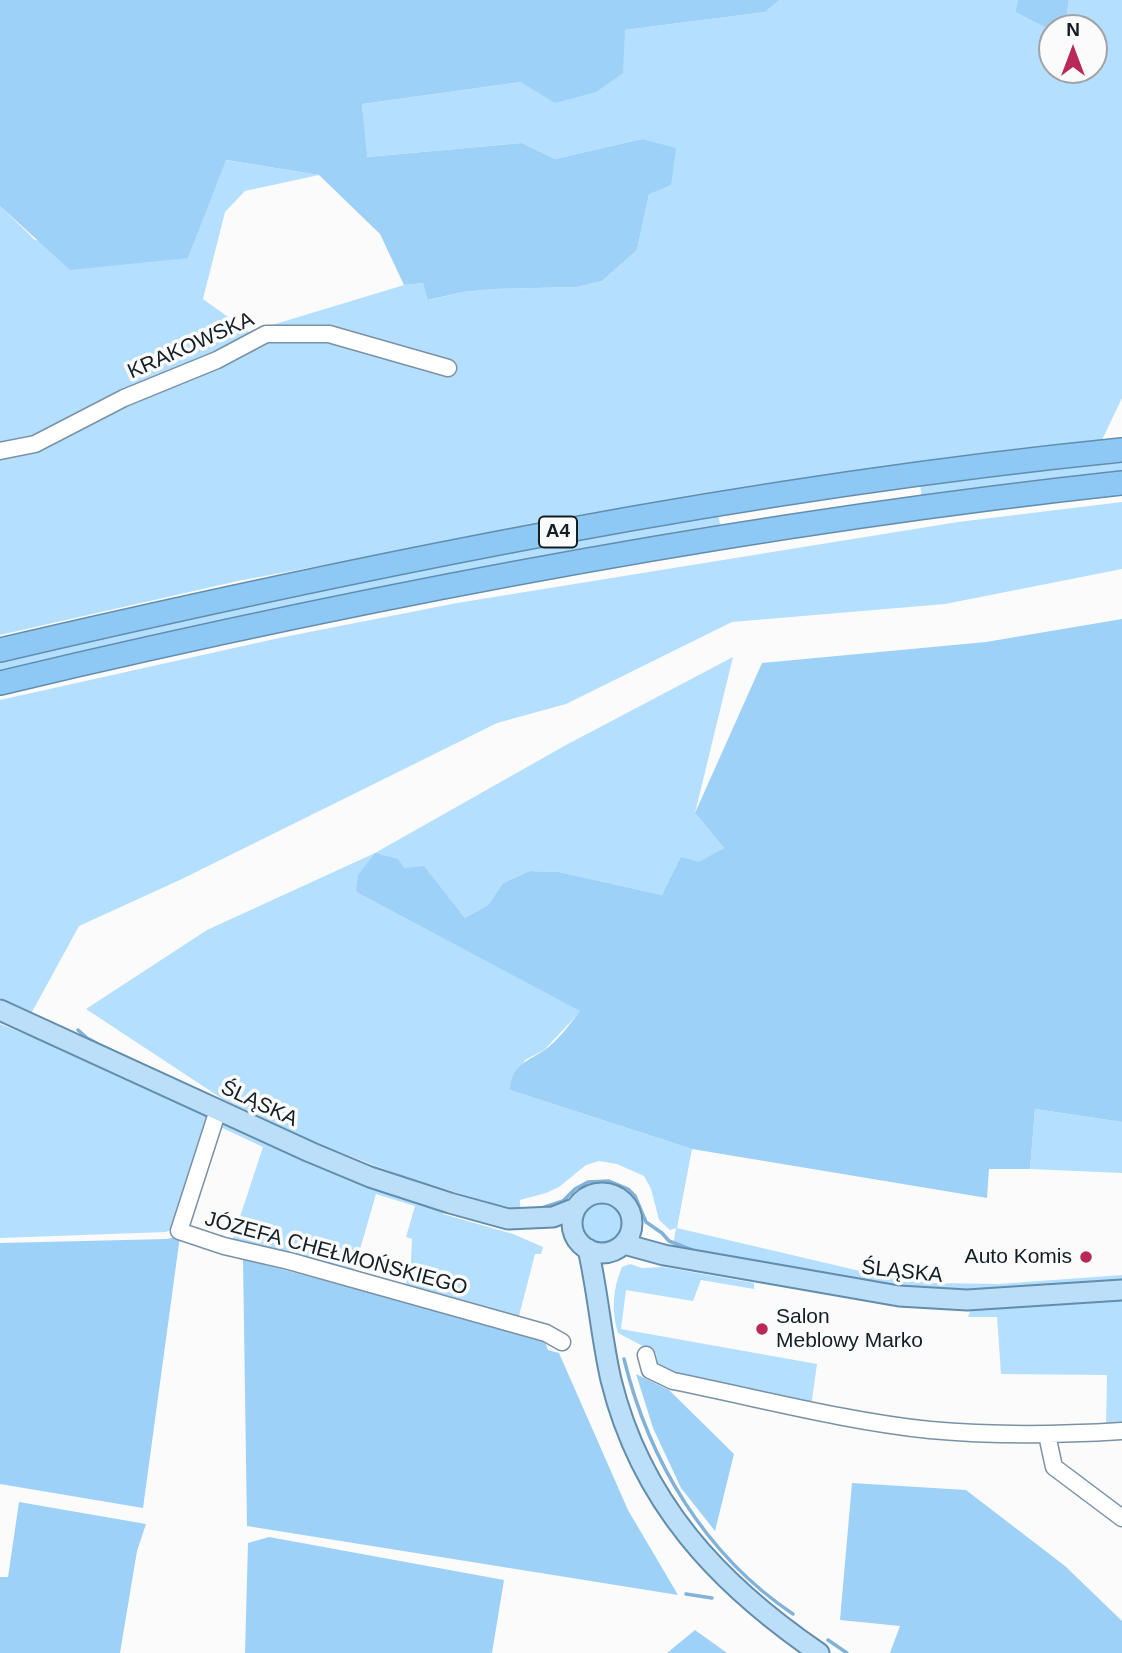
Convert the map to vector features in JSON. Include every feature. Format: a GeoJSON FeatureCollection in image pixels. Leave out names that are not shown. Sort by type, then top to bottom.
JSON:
{"type":"FeatureCollection","features":[{"type":"Feature","properties":{"kind":"highway","name":"A4"},"geometry":{"type":"LineString","coordinates":[[0,650],[249,593],[585,527],[869,481],[1122,450]]}},
{"type":"Feature","properties":{"kind":"highway","name":"A4"},"geometry":{"type":"LineString","coordinates":[[0,683],[259,623],[513,572],[872,514],[1122,483]]}},
{"type":"Feature","properties":{"kind":"main road","name":"ŚLĄSKA"},"geometry":{"type":"LineString","coordinates":[[0,1010],[370,1177],[518,1224],[573,1231]]}},
{"type":"Feature","properties":{"kind":"main road"},"geometry":{"type":"LineString","coordinates":[[598,1300],[617,1248],[631,1232],[632,1223],[627,1206],[621,1200],[606,1193],[589,1196],[576,1208],[573,1231],[588,1249],[595,1252],[617,1248]]}},
{"type":"Feature","properties":{"kind":"main road","name":"ŚLĄSKA"},"geometry":{"type":"LineString","coordinates":[[508,1219],[553,1217],[576,1208]]}},
{"type":"Feature","properties":{"kind":"main road","name":"ŚLĄSKA"},"geometry":{"type":"LineString","coordinates":[[632,1223],[646,1237],[680,1257]]}},
{"type":"Feature","properties":{"kind":"main road","name":"ŚLĄSKA"},"geometry":{"type":"LineString","coordinates":[[617,1248],[680,1257],[848,1289],[923,1298],[967,1300],[1122,1290]]}},
{"type":"Feature","properties":{"kind":"main road"},"geometry":{"type":"LineString","coordinates":[[588,1249],[606,1357],[624,1422],[644,1468],[665,1504],[695,1546],[724,1578],[750,1602],[819,1653]]}},
{"type":"Feature","properties":{"kind":"street","name":"KRAKOWSKA"},"geometry":{"type":"LineString","coordinates":[[0,451],[35,444],[124,398],[218,360],[266,334],[329,334],[448,368]]}},
{"type":"Feature","properties":{"kind":"street","name":"JÓZEFA CHEŁMOŃSKIEGO"},"geometry":{"type":"LineString","coordinates":[[218,1110],[179,1231],[224,1246],[289,1261],[546,1333],[562,1342]]}},
{"type":"Feature","properties":{"kind":"street"},"geometry":{"type":"LineString","coordinates":[[646,1355],[650,1370],[673,1381],[879,1422],[930,1430],[1047,1435],[1122,1431]]}},
{"type":"Feature","properties":{"kind":"street"},"geometry":{"type":"LineString","coordinates":[[1047,1435],[1054,1467],[1122,1518]]}},
{"type":"Feature","properties":{"kind":"shaded area"},"geometry":{"type":"Polygon","coordinates":[[[0,0],[780,0],[765,12],[625,30],[623,73],[596,92],[555,103],[521,82],[362,104],[367,157],[522,143],[555,159],[642,139],[676,148],[671,185],[649,194],[637,250],[602,281],[577,287],[463,292],[428,300],[423,283],[404,285],[380,234],[319,175],[226,160],[188,258],[70,270],[0,206],[0,0]]]}},
{"type":"Feature","properties":{"kind":"shaded area"},"geometry":{"type":"Polygon","coordinates":[[[780,0],[1018,0],[1015,12],[1038,24],[1038,84],[1108,84],[1108,14],[1067,14],[1069,0],[1122,0],[1122,398],[1102,440],[583,517],[238,581],[0,635],[0,206],[35,240],[188,258],[225,160],[319,175],[245,191],[225,212],[203,299],[249,332],[404,285],[423,283],[429,300],[463,292],[577,287],[602,281],[637,250],[649,194],[642,139],[555,159],[522,143],[366,157],[362,104],[521,82],[625,30],[765,12],[780,0]]]}},
{"type":"Feature","properties":{"kind":"shaded area"},"geometry":{"type":"Polygon","coordinates":[[[1018,0],[1069,0],[1067,14],[1038,14],[1038,24],[1015,12],[1018,0]]]}},
{"type":"Feature","properties":{"kind":"shaded area"},"geometry":{"type":"Polygon","coordinates":[[[1122,457],[1122,476],[922,501],[920,482],[1122,457]]]}},
{"type":"Feature","properties":{"kind":"shaded area"},"geometry":{"type":"Polygon","coordinates":[[[1122,502],[1122,569],[945,604],[732,622],[566,704],[497,723],[182,879],[79,926],[32,1012],[0,998],[0,700],[279,638],[457,603],[958,522],[1122,502]]]}},
{"type":"Feature","properties":{"kind":"shaded area"},"geometry":{"type":"Polygon","coordinates":[[[718,512],[721,531],[0,676],[0,658],[225,606],[718,512]]]}},
{"type":"Feature","properties":{"kind":"shaded area"},"geometry":{"type":"Polygon","coordinates":[[[1122,619],[1122,1122],[1035,1109],[1030,1169],[989,1169],[987,1198],[692,1149],[510,1090],[516,1070],[553,1043],[580,1011],[356,892],[358,875],[375,853],[398,859],[404,868],[424,866],[465,918],[488,905],[503,883],[530,871],[559,872],[662,895],[681,857],[699,862],[724,848],[695,813],[762,663],[986,642],[1122,619]]]}},
{"type":"Feature","properties":{"kind":"shaded area"},"geometry":{"type":"Polygon","coordinates":[[[733,657],[695,813],[724,848],[671,880],[662,895],[559,872],[530,871],[503,883],[488,905],[465,918],[424,867],[356,892],[581,1011],[544,1050],[525,1060],[510,1090],[692,1149],[677,1228],[894,1279],[998,1284],[1122,1275],[1122,1285],[986,1293],[890,1289],[691,1252],[673,1246],[676,1228],[670,1230],[659,1220],[651,1189],[644,1176],[617,1164],[599,1161],[586,1165],[559,1187],[520,1200],[520,1209],[511,1209],[399,1175],[314,1142],[221,1098],[86,1009],[207,930],[375,853],[566,745],[733,657]]]}},
{"type":"Feature","properties":{"kind":"shaded area"},"geometry":{"type":"Polygon","coordinates":[[[0,1024],[32,1037],[57,1043],[213,1115],[191,1166],[174,1228],[166,1232],[0,1238],[0,1024]]]}},
{"type":"Feature","properties":{"kind":"shaded area"},"geometry":{"type":"Polygon","coordinates":[[[1035,1109],[1122,1122],[1122,1173],[1030,1169],[1035,1109]]]}},
{"type":"Feature","properties":{"kind":"shaded area"},"geometry":{"type":"Polygon","coordinates":[[[222,1119],[444,1208],[443,1214],[513,1234],[543,1247],[541,1254],[535,1254],[518,1320],[404,1292],[411,1260],[412,1239],[406,1237],[415,1206],[376,1194],[352,1277],[231,1244],[263,1147],[218,1126],[222,1119]]]}},
{"type":"Feature","properties":{"kind":"shaded area"},"geometry":{"type":"Polygon","coordinates":[[[601,1202],[616,1208],[622,1223],[616,1238],[601,1244],[586,1238],[580,1223],[586,1208],[601,1202]]]}},
{"type":"Feature","properties":{"kind":"shaded area"},"geometry":{"type":"Polygon","coordinates":[[[180,1236],[143,1508],[0,1484],[0,1243],[167,1239],[180,1236]]]}},
{"type":"Feature","properties":{"kind":"shaded area"},"geometry":{"type":"Polygon","coordinates":[[[243,1259],[544,1339],[548,1350],[559,1353],[628,1510],[678,1595],[247,1526],[243,1259]]]}},
{"type":"Feature","properties":{"kind":"shaded area"},"geometry":{"type":"Polygon","coordinates":[[[630,1264],[642,1268],[663,1267],[754,1283],[754,1289],[701,1280],[693,1301],[626,1290],[621,1329],[817,1364],[811,1407],[658,1371],[656,1353],[618,1333],[614,1300],[622,1267],[630,1264]]]}},
{"type":"Feature","properties":{"kind":"shaded area"},"geometry":{"type":"Polygon","coordinates":[[[1122,1297],[1122,1425],[1106,1426],[1107,1375],[1001,1374],[997,1317],[968,1317],[972,1306],[1122,1297]]]}},
{"type":"Feature","properties":{"kind":"shaded area"},"geometry":{"type":"Polygon","coordinates":[[[636,1374],[669,1390],[734,1454],[715,1531],[681,1488],[653,1428],[636,1374]]]}},
{"type":"Feature","properties":{"kind":"shaded area"},"geometry":{"type":"Polygon","coordinates":[[[852,1483],[966,1490],[1065,1566],[1122,1621],[1122,1653],[890,1653],[900,1626],[840,1620],[852,1483]]]}},
{"type":"Feature","properties":{"kind":"shaded area"},"geometry":{"type":"Polygon","coordinates":[[[19,1502],[146,1524],[137,1551],[120,1653],[0,1653],[0,1577],[8,1577],[19,1502]]]}},
{"type":"Feature","properties":{"kind":"shaded area"},"geometry":{"type":"Polygon","coordinates":[[[269,1537],[504,1580],[492,1653],[245,1653],[248,1543],[269,1537]]]}},
{"type":"Feature","properties":{"kind":"shaded area"},"geometry":{"type":"Polygon","coordinates":[[[695,1630],[727,1653],[667,1653],[695,1630]]]}},
{"type":"Feature","properties":{"kind":"waterway"},"geometry":{"type":"LineString","coordinates":[[78,1030],[98,1044],[208,1095]]}},
{"type":"Feature","properties":{"kind":"waterway"},"geometry":{"type":"LineString","coordinates":[[368,1166],[387,1173]]}},
{"type":"Feature","properties":{"kind":"waterway"},"geometry":{"type":"LineString","coordinates":[[536,1210],[563,1201],[575,1189],[588,1182],[609,1181],[628,1189],[635,1196],[646,1222],[669,1241],[692,1250]]}},
{"type":"Feature","properties":{"kind":"waterway"},"geometry":{"type":"LineString","coordinates":[[624,1359],[649,1434],[685,1503],[733,1564],[793,1614]]}},
{"type":"Feature","properties":{"kind":"waterway"},"geometry":{"type":"LineString","coordinates":[[686,1594],[712,1598]]}},
{"type":"Feature","properties":{"kind":"waterway"},"geometry":{"type":"LineString","coordinates":[[828,1640],[847,1653]]}},
{"type":"Feature","properties":{"kind":"place","name":"Auto Komis"},"geometry":{"type":"Point","coordinates":[1086,1257]}},
{"type":"Feature","properties":{"kind":"place","name":"Salon Meblowy Marko"},"geometry":{"type":"Point","coordinates":[762,1329]}}]}
